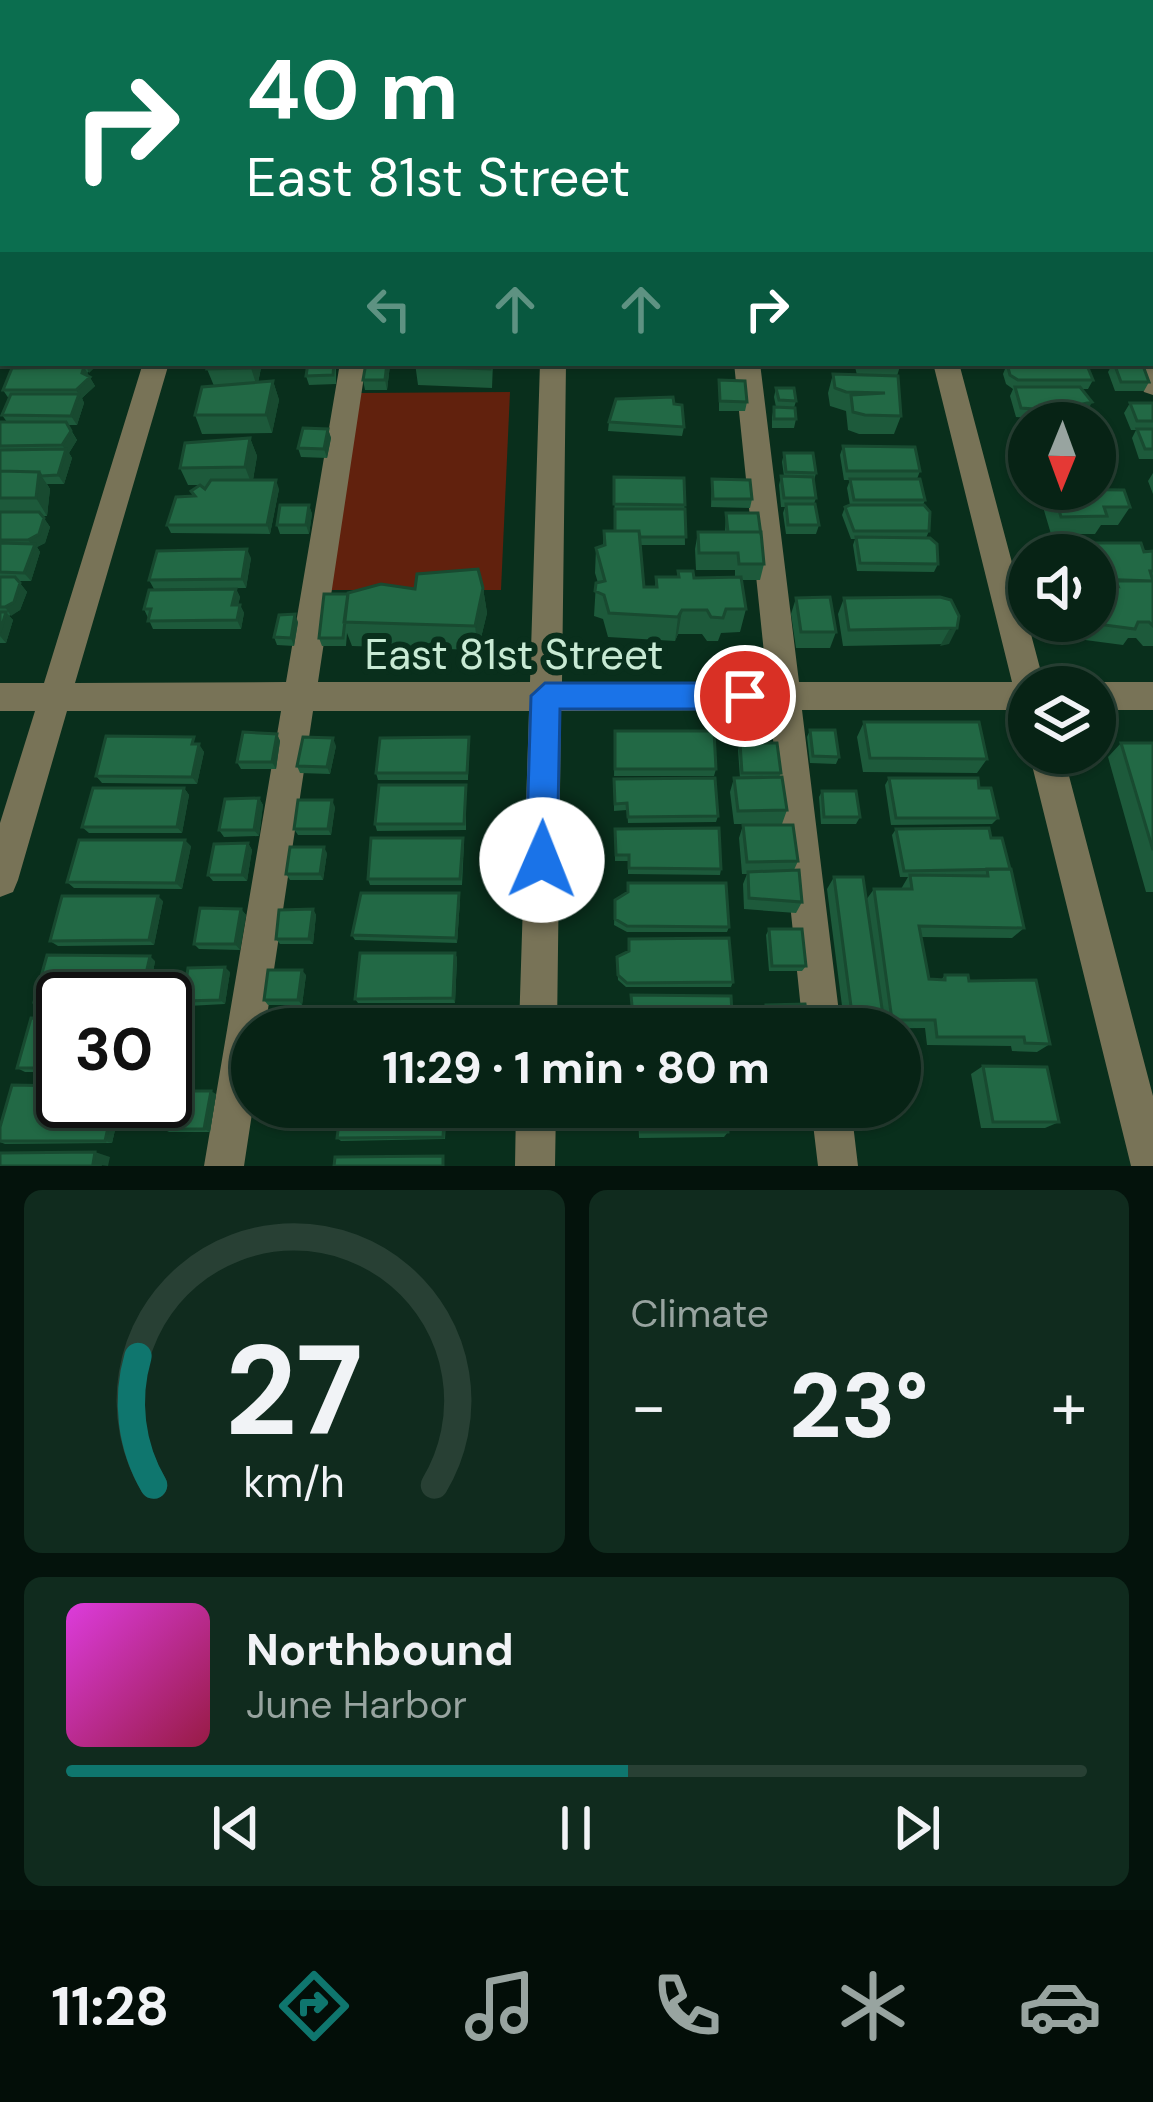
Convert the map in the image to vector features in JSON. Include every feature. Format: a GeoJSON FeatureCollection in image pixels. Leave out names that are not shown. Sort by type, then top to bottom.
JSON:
{"type":"FeatureCollection","features":[{"type":"Feature","properties":{"kind":"street"},"geometry":{"type":"LineString","coordinates":[[0,880],[155,366]]}},
{"type":"Feature","properties":{"kind":"street"},"geometry":{"type":"LineString","coordinates":[[224,1166],[353,366]]}},
{"type":"Feature","properties":{"kind":"street"},"geometry":{"type":"LineString","coordinates":[[538,1008],[553,366]]}},
{"type":"Feature","properties":{"kind":"street"},"geometry":{"type":"LineString","coordinates":[[747,366],[820,1008]]}},
{"type":"Feature","properties":{"kind":"street"},"geometry":{"type":"LineString","coordinates":[[947,366],[1022,666]]}},
{"type":"Feature","properties":{"kind":"street","name":"East 81st Street"},"geometry":{"type":"LineString","coordinates":[[0,697],[1008,692]]}},
{"type":"Feature","properties":{"kind":"street"},"geometry":{"type":"LineString","coordinates":[[1116,696],[1153,696]]}},
{"type":"Feature","properties":{"kind":"street"},"geometry":{"type":"LineString","coordinates":[[1051,774],[1151,1166]]}},
{"type":"Feature","properties":{"kind":"street"},"geometry":{"type":"LineString","coordinates":[[535,1166],[536,1128]]}},
{"type":"Feature","properties":{"kind":"street"},"geometry":{"type":"LineString","coordinates":[[833,1128],[838,1166]]}},
{"type":"Feature","properties":{"kind":"shaded area"},"geometry":{"type":"Polygon","coordinates":[[[510,392],[501,590],[326,590],[359,393],[510,392]]]}},
{"type":"Feature","properties":{"kind":"building"},"geometry":{"type":"Polygon","coordinates":[[[208,366],[251,366],[251,368],[208,366]]]}},
{"type":"Feature","properties":{"kind":"building"},"geometry":{"type":"Polygon","coordinates":[[[308,366],[334,366],[333,375],[306,376],[308,366]]]}},
{"type":"Feature","properties":{"kind":"building"},"geometry":{"type":"Polygon","coordinates":[[[365,366],[387,366],[385,380],[363,380],[365,366]]]}},
{"type":"Feature","properties":{"kind":"building"},"geometry":{"type":"Polygon","coordinates":[[[415,366],[490,366],[490,369],[415,366]]]}},
{"type":"Feature","properties":{"kind":"building"},"geometry":{"type":"Polygon","coordinates":[[[1008,366],[1087,366],[1093,380],[1018,380],[1008,366]]]}},
{"type":"Feature","properties":{"kind":"building"},"geometry":{"type":"Polygon","coordinates":[[[1115,366],[1143,366],[1149,382],[1121,382],[1115,366]]]}},
{"type":"Feature","properties":{"kind":"building"},"geometry":{"type":"Polygon","coordinates":[[[84,367],[82,373],[90,377],[76,390],[3,390],[12,368],[84,367]]]}},
{"type":"Feature","properties":{"kind":"building"},"geometry":{"type":"Polygon","coordinates":[[[833,374],[898,376],[901,416],[853,412],[851,395],[885,393],[835,388],[833,374]]]}},
{"type":"Feature","properties":{"kind":"building"},"geometry":{"type":"Polygon","coordinates":[[[719,380],[745,381],[747,402],[720,401],[719,380]]]}},
{"type":"Feature","properties":{"kind":"building"},"geometry":{"type":"Polygon","coordinates":[[[273,381],[266,415],[195,415],[202,387],[273,381]]]}},
{"type":"Feature","properties":{"kind":"building"},"geometry":{"type":"Polygon","coordinates":[[[1015,387],[1080,387],[1092,402],[1019,402],[1015,387]]]}},
{"type":"Feature","properties":{"kind":"building"},"geometry":{"type":"Polygon","coordinates":[[[776,388],[794,388],[796,401],[779,400],[776,388]]]}},
{"type":"Feature","properties":{"kind":"building"},"geometry":{"type":"Polygon","coordinates":[[[11,394],[79,394],[71,416],[2,415],[11,394]]]}},
{"type":"Feature","properties":{"kind":"building"},"geometry":{"type":"Polygon","coordinates":[[[673,397],[674,404],[682,405],[684,427],[609,422],[616,399],[673,397]]]}},
{"type":"Feature","properties":{"kind":"building"},"geometry":{"type":"Polygon","coordinates":[[[1130,403],[1153,403],[1153,421],[1137,421],[1130,403]]]}},
{"type":"Feature","properties":{"kind":"building"},"geometry":{"type":"Polygon","coordinates":[[[774,407],[795,408],[796,419],[774,419],[774,407]]]}},
{"type":"Feature","properties":{"kind":"building"},"geometry":{"type":"Polygon","coordinates":[[[0,422],[66,422],[71,431],[62,445],[0,446],[0,422]]]}},
{"type":"Feature","properties":{"kind":"building"},"geometry":{"type":"Polygon","coordinates":[[[303,428],[328,429],[324,449],[298,448],[303,428]]]}},
{"type":"Feature","properties":{"kind":"building"},"geometry":{"type":"Polygon","coordinates":[[[1137,429],[1153,429],[1153,449],[1145,449],[1137,429]]]}},
{"type":"Feature","properties":{"kind":"building"},"geometry":{"type":"Polygon","coordinates":[[[250,438],[245,467],[180,468],[185,443],[250,438]]]}},
{"type":"Feature","properties":{"kind":"building"},"geometry":{"type":"Polygon","coordinates":[[[843,446],[915,447],[920,471],[847,471],[843,446]]]}},
{"type":"Feature","properties":{"kind":"building"},"geometry":{"type":"Polygon","coordinates":[[[66,449],[58,475],[0,471],[0,450],[66,449]]]}},
{"type":"Feature","properties":{"kind":"building"},"geometry":{"type":"Polygon","coordinates":[[[784,453],[813,453],[816,473],[786,472],[784,453]]]}},
{"type":"Feature","properties":{"kind":"building"},"geometry":{"type":"Polygon","coordinates":[[[0,471],[39,472],[36,498],[0,498],[0,471]]]}},
{"type":"Feature","properties":{"kind":"building"},"geometry":{"type":"Polygon","coordinates":[[[781,476],[813,477],[816,498],[784,498],[781,476]]]}},
{"type":"Feature","properties":{"kind":"building"},"geometry":{"type":"Polygon","coordinates":[[[614,477],[684,478],[685,505],[614,504],[614,477]]]}},
{"type":"Feature","properties":{"kind":"building"},"geometry":{"type":"Polygon","coordinates":[[[712,479],[750,480],[752,499],[713,499],[712,479]]]}},
{"type":"Feature","properties":{"kind":"building"},"geometry":{"type":"Polygon","coordinates":[[[850,479],[920,479],[925,500],[854,500],[850,479]]]}},
{"type":"Feature","properties":{"kind":"building"},"geometry":{"type":"Polygon","coordinates":[[[211,480],[276,480],[267,525],[167,525],[176,497],[195,496],[191,491],[200,485],[205,489],[211,480]]]}},
{"type":"Feature","properties":{"kind":"building"},"geometry":{"type":"Polygon","coordinates":[[[1116,490],[1124,490],[1130,507],[1116,507],[1116,490]]]}},
{"type":"Feature","properties":{"kind":"building"},"geometry":{"type":"Polygon","coordinates":[[[786,504],[815,504],[819,525],[788,525],[786,504]]]}},
{"type":"Feature","properties":{"kind":"building"},"geometry":{"type":"Polygon","coordinates":[[[280,505],[309,505],[306,525],[277,525],[280,505]]]}},
{"type":"Feature","properties":{"kind":"building"},"geometry":{"type":"Polygon","coordinates":[[[924,505],[930,512],[929,531],[854,531],[845,507],[924,505]]]}},
{"type":"Feature","properties":{"kind":"building"},"geometry":{"type":"Polygon","coordinates":[[[615,509],[685,509],[686,537],[640,537],[639,531],[615,531],[615,509]]]}},
{"type":"Feature","properties":{"kind":"building"},"geometry":{"type":"Polygon","coordinates":[[[1059,510],[1105,510],[1107,516],[1061,517],[1059,510]]]}},
{"type":"Feature","properties":{"kind":"building"},"geometry":{"type":"Polygon","coordinates":[[[0,512],[39,512],[44,518],[39,534],[28,540],[0,540],[0,512]]]}},
{"type":"Feature","properties":{"kind":"building"},"geometry":{"type":"Polygon","coordinates":[[[726,513],[758,513],[761,532],[728,532],[726,513]]]}},
{"type":"Feature","properties":{"kind":"building"},"geometry":{"type":"Polygon","coordinates":[[[604,531],[639,531],[644,587],[657,587],[656,577],[679,577],[678,571],[693,571],[694,578],[741,577],[746,609],[726,609],[723,618],[711,617],[707,610],[682,610],[678,617],[609,613],[604,595],[595,591],[596,583],[605,581],[596,548],[605,545],[604,531]]]}},
{"type":"Feature","properties":{"kind":"building"},"geometry":{"type":"Polygon","coordinates":[[[698,532],[761,532],[764,564],[739,564],[738,553],[699,553],[698,532]]]}},
{"type":"Feature","properties":{"kind":"building"},"geometry":{"type":"Polygon","coordinates":[[[856,537],[930,538],[937,544],[938,564],[860,563],[856,537]]]}},
{"type":"Feature","properties":{"kind":"building"},"geometry":{"type":"Polygon","coordinates":[[[0,543],[35,544],[24,573],[0,572],[0,543]]]}},
{"type":"Feature","properties":{"kind":"building"},"geometry":{"type":"Polygon","coordinates":[[[1116,543],[1141,543],[1144,552],[1153,551],[1153,581],[1116,580],[1116,543]]]}},
{"type":"Feature","properties":{"kind":"building"},"geometry":{"type":"Polygon","coordinates":[[[247,549],[242,579],[149,580],[157,551],[247,549]]]}},
{"type":"Feature","properties":{"kind":"building"},"geometry":{"type":"Polygon","coordinates":[[[478,569],[483,588],[475,626],[344,622],[348,593],[381,584],[415,589],[417,574],[478,569]]]}},
{"type":"Feature","properties":{"kind":"building"},"geometry":{"type":"Polygon","coordinates":[[[0,577],[15,577],[20,583],[14,602],[5,607],[0,607],[0,577]]]}},
{"type":"Feature","properties":{"kind":"building"},"geometry":{"type":"Polygon","coordinates":[[[1116,581],[1153,581],[1153,626],[1138,622],[1135,629],[1116,626],[1116,581]]]}},
{"type":"Feature","properties":{"kind":"building"},"geometry":{"type":"Polygon","coordinates":[[[236,589],[232,605],[240,605],[237,620],[148,621],[151,609],[144,609],[149,590],[236,589]]]}},
{"type":"Feature","properties":{"kind":"building"},"geometry":{"type":"Polygon","coordinates":[[[324,594],[348,594],[343,638],[319,638],[324,594]]]}},
{"type":"Feature","properties":{"kind":"building"},"geometry":{"type":"Polygon","coordinates":[[[830,597],[836,632],[801,632],[796,598],[830,597]]]}},
{"type":"Feature","properties":{"kind":"building"},"geometry":{"type":"Polygon","coordinates":[[[844,598],[951,600],[959,616],[957,628],[849,630],[844,598]]]}},
{"type":"Feature","properties":{"kind":"building"},"geometry":{"type":"Polygon","coordinates":[[[295,614],[291,638],[274,637],[279,615],[295,614]]]}},
{"type":"Feature","properties":{"kind":"building"},"geometry":{"type":"Polygon","coordinates":[[[864,722],[979,722],[987,759],[870,758],[864,722]]]}},
{"type":"Feature","properties":{"kind":"building"},"geometry":{"type":"Polygon","coordinates":[[[810,730],[835,730],[839,757],[813,756],[810,730]]]}},
{"type":"Feature","properties":{"kind":"building"},"geometry":{"type":"Polygon","coordinates":[[[615,731],[714,731],[716,769],[615,769],[615,731]]]}},
{"type":"Feature","properties":{"kind":"building"},"geometry":{"type":"Polygon","coordinates":[[[243,732],[277,734],[272,762],[237,762],[243,732]]]}},
{"type":"Feature","properties":{"kind":"building"},"geometry":{"type":"Polygon","coordinates":[[[106,736],[194,737],[192,744],[199,744],[192,777],[96,776],[106,736]]]}},
{"type":"Feature","properties":{"kind":"building"},"geometry":{"type":"Polygon","coordinates":[[[303,737],[333,738],[327,767],[297,766],[303,737]]]}},
{"type":"Feature","properties":{"kind":"building"},"geometry":{"type":"Polygon","coordinates":[[[469,737],[467,773],[376,773],[380,738],[469,737]]]}},
{"type":"Feature","properties":{"kind":"building"},"geometry":{"type":"Polygon","coordinates":[[[740,743],[777,743],[781,773],[742,773],[740,743]]]}},
{"type":"Feature","properties":{"kind":"building"},"geometry":{"type":"Polygon","coordinates":[[[1121,743],[1153,743],[1153,850],[1121,743]]]}},
{"type":"Feature","properties":{"kind":"building"},"geometry":{"type":"Polygon","coordinates":[[[782,777],[787,810],[738,811],[734,778],[782,777]]]}},
{"type":"Feature","properties":{"kind":"building"},"geometry":{"type":"Polygon","coordinates":[[[715,778],[718,816],[628,817],[627,803],[615,804],[614,779],[715,778]]]}},
{"type":"Feature","properties":{"kind":"building"},"geometry":{"type":"Polygon","coordinates":[[[889,778],[978,778],[979,788],[991,788],[998,818],[896,818],[889,778]]]}},
{"type":"Feature","properties":{"kind":"building"},"geometry":{"type":"Polygon","coordinates":[[[379,785],[466,785],[464,824],[375,824],[379,785]]]}},
{"type":"Feature","properties":{"kind":"building"},"geometry":{"type":"Polygon","coordinates":[[[93,788],[184,788],[177,827],[82,827],[93,788]]]}},
{"type":"Feature","properties":{"kind":"building"},"geometry":{"type":"Polygon","coordinates":[[[822,791],[856,791],[860,817],[824,817],[822,791]]]}},
{"type":"Feature","properties":{"kind":"building"},"geometry":{"type":"Polygon","coordinates":[[[259,798],[254,830],[219,830],[225,799],[259,798]]]}},
{"type":"Feature","properties":{"kind":"building"},"geometry":{"type":"Polygon","coordinates":[[[298,800],[332,800],[328,829],[294,829],[298,800]]]}},
{"type":"Feature","properties":{"kind":"building"},"geometry":{"type":"Polygon","coordinates":[[[743,825],[793,825],[798,861],[747,862],[743,825]]]}},
{"type":"Feature","properties":{"kind":"building"},"geometry":{"type":"Polygon","coordinates":[[[719,828],[721,869],[629,868],[629,855],[616,855],[615,829],[719,828]]]}},
{"type":"Feature","properties":{"kind":"building"},"geometry":{"type":"Polygon","coordinates":[[[989,828],[991,838],[1002,838],[1010,869],[904,871],[896,829],[989,828]]]}},
{"type":"Feature","properties":{"kind":"building"},"geometry":{"type":"Polygon","coordinates":[[[371,838],[463,838],[460,879],[368,879],[371,838]]]}},
{"type":"Feature","properties":{"kind":"building"},"geometry":{"type":"Polygon","coordinates":[[[79,840],[185,840],[176,883],[67,882],[79,840]]]}},
{"type":"Feature","properties":{"kind":"building"},"geometry":{"type":"Polygon","coordinates":[[[248,843],[242,875],[208,875],[214,844],[248,843]]]}},
{"type":"Feature","properties":{"kind":"building"},"geometry":{"type":"Polygon","coordinates":[[[290,847],[324,847],[320,874],[286,874],[290,847]]]}},
{"type":"Feature","properties":{"kind":"building"},"geometry":{"type":"Polygon","coordinates":[[[987,869],[1011,869],[1024,928],[919,926],[929,979],[968,975],[969,981],[1036,980],[1050,1044],[1025,1043],[1024,1037],[937,1037],[935,1020],[921,1020],[921,1008],[890,1008],[874,889],[912,889],[910,875],[988,876],[987,869]]]}},
{"type":"Feature","properties":{"kind":"building"},"geometry":{"type":"Polygon","coordinates":[[[799,870],[802,902],[749,898],[748,872],[799,870]]]}},
{"type":"Feature","properties":{"kind":"building"},"geometry":{"type":"Polygon","coordinates":[[[834,877],[863,877],[882,1008],[851,1008],[834,877]]]}},
{"type":"Feature","properties":{"kind":"building"},"geometry":{"type":"Polygon","coordinates":[[[628,883],[726,883],[729,927],[627,926],[615,919],[615,900],[628,892],[628,883]]]}},
{"type":"Feature","properties":{"kind":"building"},"geometry":{"type":"Polygon","coordinates":[[[361,893],[459,893],[456,938],[352,935],[361,893]]]}},
{"type":"Feature","properties":{"kind":"building"},"geometry":{"type":"Polygon","coordinates":[[[62,896],[158,896],[149,940],[50,941],[62,896]]]}},
{"type":"Feature","properties":{"kind":"building"},"geometry":{"type":"Polygon","coordinates":[[[200,908],[241,909],[235,944],[194,944],[200,908]]]}},
{"type":"Feature","properties":{"kind":"building"},"geometry":{"type":"Polygon","coordinates":[[[313,909],[309,939],[276,939],[279,910],[313,909]]]}},
{"type":"Feature","properties":{"kind":"building"},"geometry":{"type":"Polygon","coordinates":[[[769,929],[802,929],[806,966],[772,966],[769,929]]]}},
{"type":"Feature","properties":{"kind":"building"},"geometry":{"type":"Polygon","coordinates":[[[729,938],[733,982],[627,983],[618,975],[617,957],[629,951],[629,939],[729,938]]]}},
{"type":"Feature","properties":{"kind":"building"},"geometry":{"type":"Polygon","coordinates":[[[360,953],[455,953],[453,998],[355,999],[360,953]]]}},
{"type":"Feature","properties":{"kind":"building"},"geometry":{"type":"Polygon","coordinates":[[[47,955],[150,956],[146,972],[42,972],[47,955]]]}},
{"type":"Feature","properties":{"kind":"building"},"geometry":{"type":"Polygon","coordinates":[[[225,967],[220,1000],[192,1001],[188,968],[225,967]]]}},
{"type":"Feature","properties":{"kind":"building"},"geometry":{"type":"Polygon","coordinates":[[[268,970],[302,970],[298,1000],[264,1000],[268,970]]]}},
{"type":"Feature","properties":{"kind":"building"},"geometry":{"type":"Polygon","coordinates":[[[631,995],[731,996],[732,1008],[628,1008],[632,1006],[631,995]]]}},
{"type":"Feature","properties":{"kind":"building"},"geometry":{"type":"Polygon","coordinates":[[[805,1004],[806,1008],[766,1008],[805,1004]]]}},
{"type":"Feature","properties":{"kind":"building"},"geometry":{"type":"Polygon","coordinates":[[[31,1018],[36,1018],[36,1068],[17,1068],[31,1018]]]}},
{"type":"Feature","properties":{"kind":"building"},"geometry":{"type":"Polygon","coordinates":[[[983,1066],[1047,1067],[1059,1122],[993,1122],[983,1066]]]}},
{"type":"Feature","properties":{"kind":"building"},"geometry":{"type":"Polygon","coordinates":[[[12,1085],[36,1085],[36,1128],[108,1128],[105,1141],[0,1141],[12,1085]]]}},
{"type":"Feature","properties":{"kind":"building"},"geometry":{"type":"Polygon","coordinates":[[[192,1091],[211,1091],[204,1129],[163,1129],[192,1128],[192,1091]]]}},
{"type":"Feature","properties":{"kind":"building"},"geometry":{"type":"Polygon","coordinates":[[[338,1128],[444,1128],[443,1137],[337,1138],[338,1128]]]}},
{"type":"Feature","properties":{"kind":"building"},"geometry":{"type":"Polygon","coordinates":[[[641,1128],[728,1128],[728,1132],[641,1132],[641,1128]]]}},
{"type":"Feature","properties":{"kind":"building"},"geometry":{"type":"Polygon","coordinates":[[[95,1152],[93,1164],[100,1166],[0,1166],[0,1153],[95,1152]]]}},
{"type":"Feature","properties":{"kind":"building"},"geometry":{"type":"Polygon","coordinates":[[[443,1156],[443,1166],[334,1166],[335,1157],[443,1156]]]}},
{"type":"Feature","properties":{"kind":"route"},"geometry":{"type":"LineString","coordinates":[[542,860],[545,696],[745,696]]}}]}
